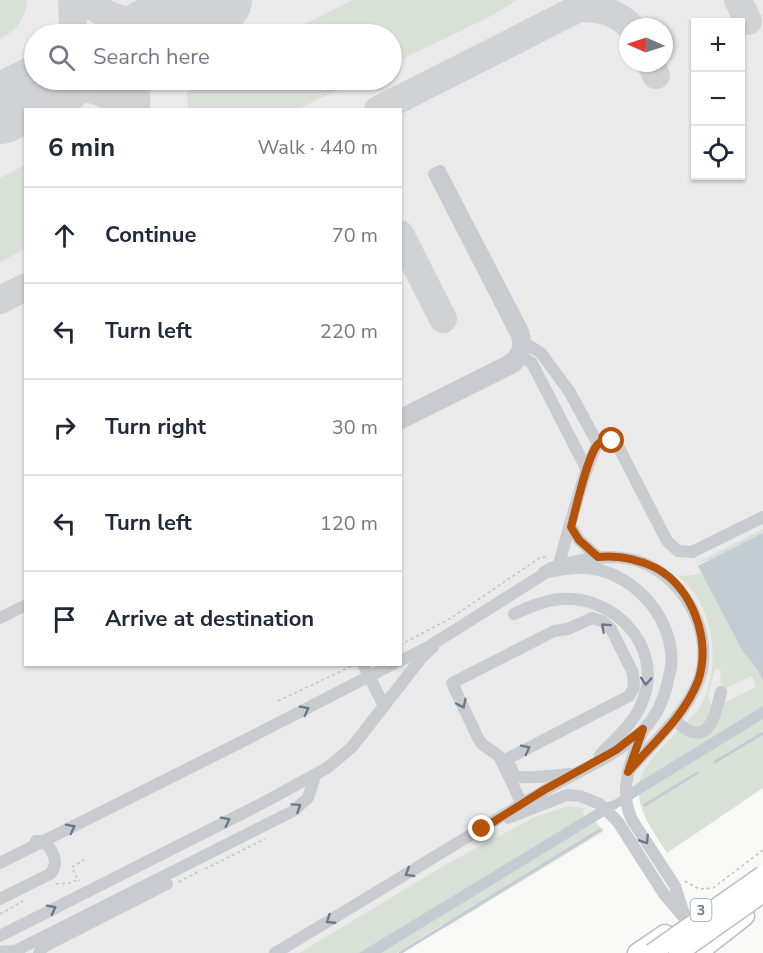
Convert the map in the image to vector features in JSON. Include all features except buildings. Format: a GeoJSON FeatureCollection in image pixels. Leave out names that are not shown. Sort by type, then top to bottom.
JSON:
{"type":"FeatureCollection","features":[{"type":"Feature","properties":{"kind":"highway","name":"3"},"geometry":{"type":"LineString","coordinates":[[637,953],[685,925],[763,865]]}},
{"type":"Feature","properties":{"kind":"highway"},"geometry":{"type":"LineString","coordinates":[[644,953],[763,875]]}},
{"type":"Feature","properties":{"kind":"highway"},"geometry":{"type":"LineString","coordinates":[[678,953],[763,893]]}},
{"type":"Feature","properties":{"kind":"highway","name":"3"},"geometry":{"type":"LineString","coordinates":[[706,950],[763,902]]}},
{"type":"Feature","properties":{"kind":"highway"},"geometry":{"type":"LineString","coordinates":[[652,953],[685,925]]}},
{"type":"Feature","properties":{"kind":"street"},"geometry":{"type":"LineString","coordinates":[[402,414],[506,362],[515,355],[518,349],[517,336],[434,174],[440,171],[523,331],[525,343],[522,357],[516,366],[402,423]]}},
{"type":"Feature","properties":{"kind":"street"},"geometry":{"type":"LineString","coordinates":[[525,343],[541,353],[569,391],[598,444]]}},
{"type":"Feature","properties":{"kind":"street"},"geometry":{"type":"LineString","coordinates":[[522,357],[532,363],[587,470]]}},
{"type":"Feature","properties":{"kind":"street"},"geometry":{"type":"LineString","coordinates":[[559,564],[587,470],[598,444],[608,440],[619,448],[667,541],[678,551],[692,552],[763,517]]}},
{"type":"Feature","properties":{"kind":"street"},"geometry":{"type":"LineString","coordinates":[[571,527],[579,540],[598,557]]}},
{"type":"Feature","properties":{"kind":"street"},"geometry":{"type":"LineString","coordinates":[[0,936],[315,776],[339,759],[351,747],[431,648],[527,581],[559,564],[614,556],[632,559],[658,569],[677,586],[694,611],[701,628],[702,669],[697,683],[682,711],[628,772]]}},
{"type":"Feature","properties":{"kind":"street"},"geometry":{"type":"LineString","coordinates":[[280,951],[522,804],[616,750],[643,729],[664,697],[671,667],[671,650],[653,605],[631,585],[611,574],[594,569],[570,567],[547,572],[428,647],[402,660]]}},
{"type":"Feature","properties":{"kind":"street"},"geometry":{"type":"LineString","coordinates":[[514,614],[548,601],[580,600],[613,611],[639,640],[646,658],[648,677],[645,696],[627,729],[589,766]]}},
{"type":"Feature","properties":{"kind":"street"},"geometry":{"type":"LineString","coordinates":[[0,618],[24,606]]}},
{"type":"Feature","properties":{"kind":"street"},"geometry":{"type":"LineString","coordinates":[[0,626],[24,614]]}},
{"type":"Feature","properties":{"kind":"street"},"geometry":{"type":"LineString","coordinates":[[522,804],[499,756],[482,744],[478,738],[452,683],[554,631],[568,629],[592,618],[602,621],[610,629],[633,674],[634,687],[629,696],[507,759],[515,776],[522,778],[551,774],[575,774]]}},
{"type":"Feature","properties":{"kind":"street"},"geometry":{"type":"LineString","coordinates":[[364,666],[384,706]]}},
{"type":"Feature","properties":{"kind":"street"},"geometry":{"type":"LineString","coordinates":[[0,861],[389,666]]}},
{"type":"Feature","properties":{"kind":"street"},"geometry":{"type":"LineString","coordinates":[[674,720],[690,732],[703,731],[712,722],[721,692]]}},
{"type":"Feature","properties":{"kind":"street"},"geometry":{"type":"LineString","coordinates":[[643,729],[628,772],[627,809],[675,886],[685,925]]}},
{"type":"Feature","properties":{"kind":"street"},"geometry":{"type":"LineString","coordinates":[[0,952],[15,951],[293,811],[308,798],[315,776]]}},
{"type":"Feature","properties":{"kind":"street"},"geometry":{"type":"LineString","coordinates":[[490,824],[530,811],[567,795],[591,799],[600,804],[618,822],[663,894],[706,950]]}},
{"type":"Feature","properties":{"kind":"street"},"geometry":{"type":"LineString","coordinates":[[0,861],[39,840],[48,845],[56,865],[50,874],[0,899]]}},
{"type":"Feature","properties":{"kind":"street"},"geometry":{"type":"LineString","coordinates":[[39,953],[43,947],[184,875]]}},
{"type":"Feature","properties":{"kind":"path"},"geometry":{"type":"LineString","coordinates":[[278,701],[352,666]]}},
{"type":"Feature","properties":{"kind":"path"},"geometry":{"type":"LineString","coordinates":[[173,886],[266,839]]}},
{"type":"Feature","properties":{"kind":"path"},"geometry":{"type":"LineString","coordinates":[[82,888],[72,867],[84,860]]}},
{"type":"Feature","properties":{"kind":"path"},"geometry":{"type":"LineString","coordinates":[[55,884],[71,883],[78,879]]}},
{"type":"Feature","properties":{"kind":"shaded area"},"geometry":{"type":"Polygon","coordinates":[[[0,0],[763,0],[763,710],[363,953],[0,953],[0,0]]]}},
{"type":"Feature","properties":{"kind":"shaded area"},"geometry":{"type":"Polygon","coordinates":[[[0,0],[27,0],[25,13],[19,24],[0,39],[0,0]]]}},
{"type":"Feature","properties":{"kind":"shaded area"},"geometry":{"type":"Polygon","coordinates":[[[353,0],[517,0],[491,16],[402,59],[402,24],[305,24],[353,0]]]}},
{"type":"Feature","properties":{"kind":"shaded area"},"geometry":{"type":"Polygon","coordinates":[[[190,90],[338,90],[300,108],[188,108],[187,94],[190,90]]]}},
{"type":"Feature","properties":{"kind":"shaded area"},"geometry":{"type":"Polygon","coordinates":[[[24,166],[24,249],[0,263],[0,178],[24,166]]]}},
{"type":"Feature","properties":{"kind":"shaded area"},"geometry":{"type":"Polygon","coordinates":[[[763,529],[763,548],[696,563],[763,529]]]}},
{"type":"Feature","properties":{"kind":"shaded area"},"geometry":{"type":"Polygon","coordinates":[[[763,533],[763,681],[756,667],[743,652],[698,566],[763,533]]]}},
{"type":"Feature","properties":{"kind":"shaded area"},"geometry":{"type":"Polygon","coordinates":[[[763,548],[763,788],[667,853],[644,814],[640,803],[640,781],[647,765],[678,730],[689,736],[701,727],[691,727],[686,722],[698,710],[707,693],[713,657],[711,638],[700,603],[691,588],[678,576],[693,575],[756,558],[763,548]],[[715,669],[708,695],[712,709],[709,720],[702,726],[722,711],[724,703],[756,687],[752,676],[724,689],[720,682],[721,670],[715,669]]]}},
{"type":"Feature","properties":{"kind":"shaded area"},"geometry":{"type":"Polygon","coordinates":[[[763,706],[763,719],[381,953],[359,953],[616,799],[641,781],[763,706]]]}},
{"type":"Feature","properties":{"kind":"shaded area"},"geometry":{"type":"Polygon","coordinates":[[[568,806],[585,808],[582,814],[593,819],[604,831],[445,928],[443,924],[397,953],[299,953],[445,865],[535,817],[568,806]]]}},
{"type":"Feature","properties":{"kind":"waterway"},"geometry":{"type":"LineString","coordinates":[[715,762],[763,733]]}},
{"type":"Feature","properties":{"kind":"waterway"},"geometry":{"type":"LineString","coordinates":[[645,805],[697,773]]}},
{"type":"Feature","properties":{"kind":"waterway"},"geometry":{"type":"LineString","coordinates":[[400,953],[600,830]]}},
{"type":"Feature","properties":{"kind":"taxiway"},"geometry":{"type":"LineString","coordinates":[[72,0],[73,24]]}},
{"type":"Feature","properties":{"kind":"taxiway"},"geometry":{"type":"LineString","coordinates":[[85,0],[105,13],[127,21],[138,23],[175,21]]}},
{"type":"Feature","properties":{"kind":"taxiway"},"geometry":{"type":"LineString","coordinates":[[382,108],[595,0]]}},
{"type":"Feature","properties":{"kind":"taxiway"},"geometry":{"type":"LineString","coordinates":[[738,0],[748,21]]}},
{"type":"Feature","properties":{"kind":"taxiway"},"geometry":{"type":"LineString","coordinates":[[580,8],[608,12],[620,18]]}},
{"type":"Feature","properties":{"kind":"taxiway"},"geometry":{"type":"LineString","coordinates":[[33,93],[45,90]]}},
{"type":"Feature","properties":{"kind":"taxiway"},"geometry":{"type":"LineString","coordinates":[[94,90],[117,101],[125,108]]}},
{"type":"Feature","properties":{"kind":"taxiway"},"geometry":{"type":"LineString","coordinates":[[136,90],[136,108]]}},
{"type":"Feature","properties":{"kind":"taxiway"},"geometry":{"type":"LineString","coordinates":[[402,238],[443,319]]}},
{"type":"Feature","properties":{"kind":"taxiway"},"geometry":{"type":"LineString","coordinates":[[0,300],[24,288]]}},
{"type":"Feature","properties":{"kind":"runway"},"geometry":{"type":"LineString","coordinates":[[168,24],[217,0]]}},
{"type":"Feature","properties":{"kind":"runway"},"geometry":{"type":"LineString","coordinates":[[0,109],[39,90]]}},
{"type":"Feature","properties":{"kind":"route"},"geometry":{"type":"LineString","coordinates":[[482,829],[544,790],[616,750],[643,729],[628,772],[682,711],[702,669],[701,628],[694,611],[677,586],[658,569],[643,563],[614,556],[598,557],[579,540],[571,527],[587,470],[598,444],[603,441],[612,441]]}}]}
